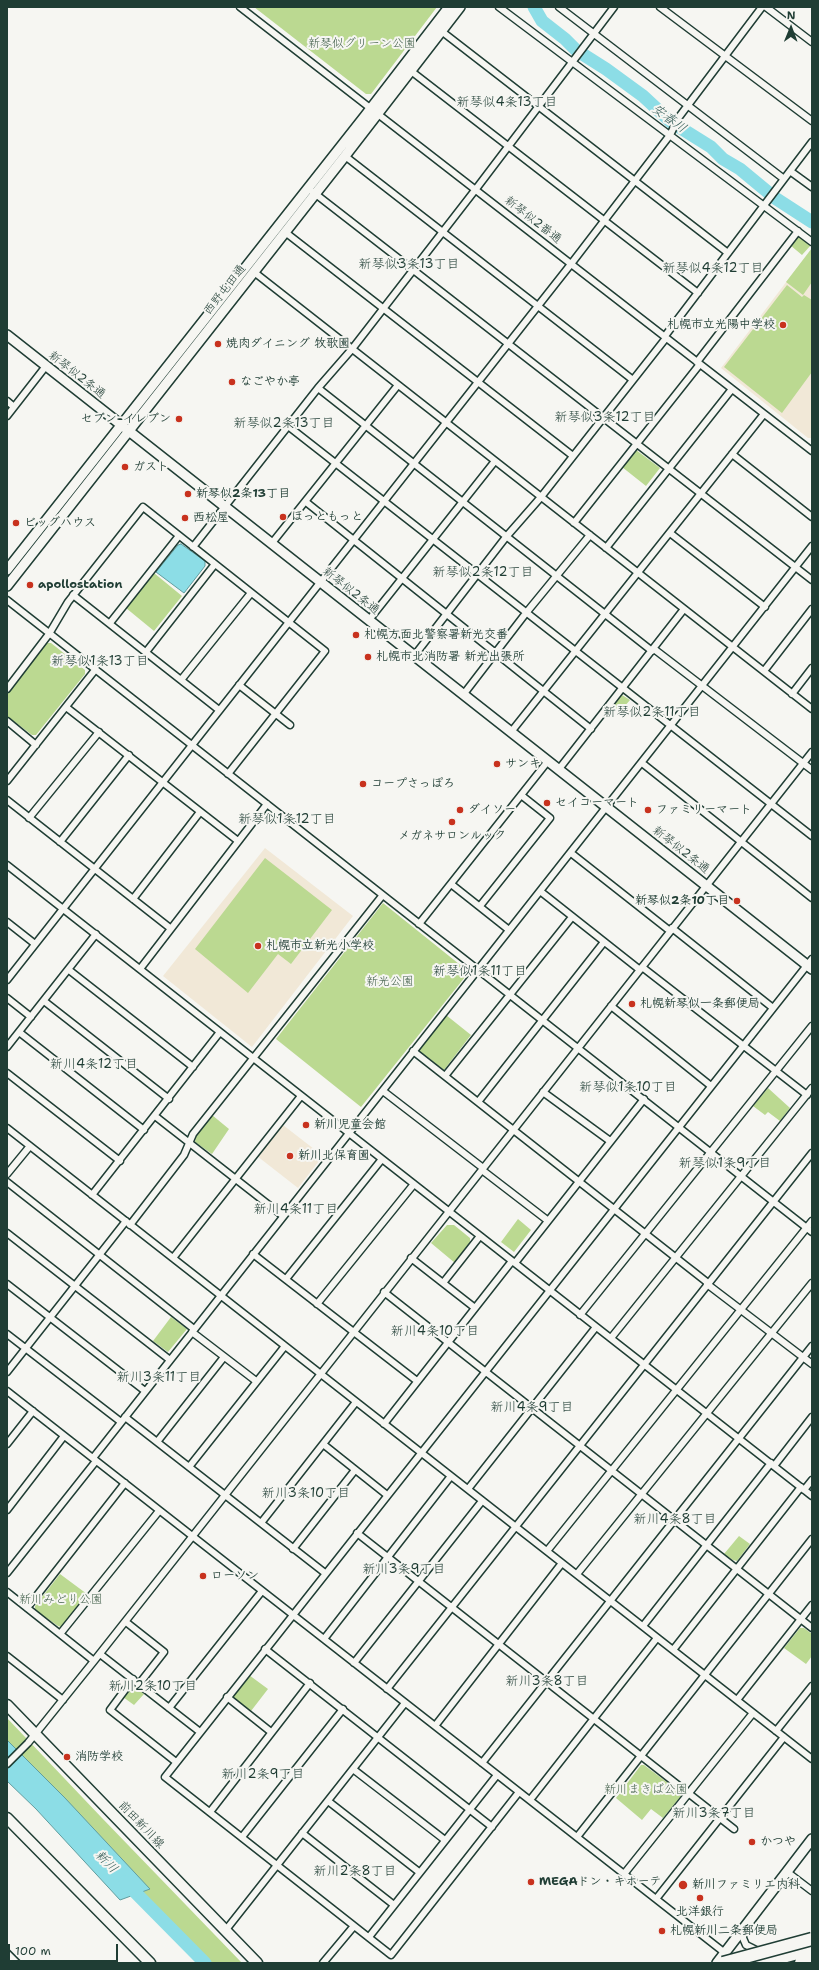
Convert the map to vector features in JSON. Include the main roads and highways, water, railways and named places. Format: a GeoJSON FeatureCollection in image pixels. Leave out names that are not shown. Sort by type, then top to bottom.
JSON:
{"type":"FeatureCollection","features":[{"type":"Feature","properties":{"kind":"highway"},"geometry":{"type":"LineString","coordinates":[[724,1958],[812,1940]]}},
{"type":"Feature","properties":{"kind":"highway"},"geometry":{"type":"LineString","coordinates":[[764,1959],[812,1940]]}},
{"type":"Feature","properties":{"kind":"highway"},"geometry":{"type":"LineString","coordinates":[[743,1963],[812,1949]]}},
{"type":"Feature","properties":{"kind":"highway"},"geometry":{"type":"LineString","coordinates":[[801,1963],[812,1960]]}},
{"type":"Feature","properties":{"kind":"main road","name":"前田新川線"},"geometry":{"type":"LineString","coordinates":[[7,1705],[257,1963]]}},
{"type":"Feature","properties":{"kind":"main road"},"geometry":{"type":"LineString","coordinates":[[7,1818],[150,1963]]}},
{"type":"Feature","properties":{"kind":"water"},"geometry":{"type":"Polygon","coordinates":[[[181,544],[205,561],[205,566],[184,593],[156,572],[178,545],[181,544]]]}},
{"type":"Feature","properties":{"kind":"water"},"geometry":{"type":"Polygon","coordinates":[[[7,1740],[65,1798],[150,1889],[120,1900],[36,1809],[7,1781],[7,1740]]]}},
{"type":"Feature","properties":{"kind":"waterway","name":"安春川"},"geometry":{"type":"LineString","coordinates":[[534,7],[542,21],[565,39],[576,50],[606,69],[643,96],[671,122],[711,147],[723,159],[740,169],[775,198],[812,222]]}},
{"type":"Feature","properties":{"kind":"waterway","name":"新川"},"geometry":{"type":"LineString","coordinates":[[125,1882],[205,1963]]}},
{"type":"Feature","properties":{"kind":"place","name":"札幌市立光陽中学校"},"geometry":{"type":"Point","coordinates":[783,325]}},
{"type":"Feature","properties":{"kind":"place","name":"焼肉ダイニング 牧歌園"},"geometry":{"type":"Point","coordinates":[218,344]}},
{"type":"Feature","properties":{"kind":"place","name":"なごやか亭"},"geometry":{"type":"Point","coordinates":[232,382]}},
{"type":"Feature","properties":{"kind":"place","name":"セブン-イレブン"},"geometry":{"type":"Point","coordinates":[179,419]}},
{"type":"Feature","properties":{"kind":"place","name":"ガスト"},"geometry":{"type":"Point","coordinates":[125,467]}},
{"type":"Feature","properties":{"kind":"place","name":"新琴似2条13丁目"},"geometry":{"type":"Point","coordinates":[188,494]}},
{"type":"Feature","properties":{"kind":"place","name":"ほっともっと"},"geometry":{"type":"Point","coordinates":[283,517]}},
{"type":"Feature","properties":{"kind":"place","name":"西松屋"},"geometry":{"type":"Point","coordinates":[185,518]}},
{"type":"Feature","properties":{"kind":"place","name":"ビッグハウス"},"geometry":{"type":"Point","coordinates":[16,523]}},
{"type":"Feature","properties":{"kind":"place","name":"apollostation"},"geometry":{"type":"Point","coordinates":[30,585]}},
{"type":"Feature","properties":{"kind":"place","name":"札幌方面北警察署新光交番"},"geometry":{"type":"Point","coordinates":[356,635]}},
{"type":"Feature","properties":{"kind":"place","name":"札幌市北消防署 新光出張所"},"geometry":{"type":"Point","coordinates":[368,657]}},
{"type":"Feature","properties":{"kind":"place","name":"サンキ"},"geometry":{"type":"Point","coordinates":[497,764]}},
{"type":"Feature","properties":{"kind":"place","name":"コープさっぽろ"},"geometry":{"type":"Point","coordinates":[363,784]}},
{"type":"Feature","properties":{"kind":"place","name":"セイコーマート"},"geometry":{"type":"Point","coordinates":[547,803]}},
{"type":"Feature","properties":{"kind":"place","name":"ダイソー"},"geometry":{"type":"Point","coordinates":[460,810]}},
{"type":"Feature","properties":{"kind":"place","name":"ファミリーマート"},"geometry":{"type":"Point","coordinates":[648,810]}},
{"type":"Feature","properties":{"kind":"place","name":"メガネサロンルック"},"geometry":{"type":"Point","coordinates":[452,822]}},
{"type":"Feature","properties":{"kind":"place","name":"新琴似2条10丁目"},"geometry":{"type":"Point","coordinates":[737,901]}},
{"type":"Feature","properties":{"kind":"place","name":"札幌市立新光小学校"},"geometry":{"type":"Point","coordinates":[258,946]}},
{"type":"Feature","properties":{"kind":"place","name":"札幌新琴似一条郵便局"},"geometry":{"type":"Point","coordinates":[632,1004]}},
{"type":"Feature","properties":{"kind":"place","name":"新川児童会館"},"geometry":{"type":"Point","coordinates":[306,1125]}},
{"type":"Feature","properties":{"kind":"place","name":"新川北保育園"},"geometry":{"type":"Point","coordinates":[290,1156]}},
{"type":"Feature","properties":{"kind":"place","name":"ローソン"},"geometry":{"type":"Point","coordinates":[203,1576]}},
{"type":"Feature","properties":{"kind":"place","name":"消防学校"},"geometry":{"type":"Point","coordinates":[67,1757]}},
{"type":"Feature","properties":{"kind":"place","name":"かつや"},"geometry":{"type":"Point","coordinates":[752,1842]}},
{"type":"Feature","properties":{"kind":"place","name":"MEGAドン・キホーテ"},"geometry":{"type":"Point","coordinates":[531,1882]}},
{"type":"Feature","properties":{"kind":"place","name":"新川ファミリエ内科"},"geometry":{"type":"Point","coordinates":[683,1885]}},
{"type":"Feature","properties":{"kind":"place","name":"北洋銀行"},"geometry":{"type":"Point","coordinates":[700,1898]}},
{"type":"Feature","properties":{"kind":"place","name":"札幌新川二条郵便局"},"geometry":{"type":"Point","coordinates":[662,1931]}},
{"type":"Feature","properties":{"kind":"district","name":"新琴似4条13丁目"},"geometry":{"type":"Point","coordinates":[507,103]}},
{"type":"Feature","properties":{"kind":"district","name":"新琴似3条13丁目"},"geometry":{"type":"Point","coordinates":[409,265]}},
{"type":"Feature","properties":{"kind":"district","name":"新琴似4条12丁目"},"geometry":{"type":"Point","coordinates":[713,269]}},
{"type":"Feature","properties":{"kind":"district","name":"新琴似3条12丁目"},"geometry":{"type":"Point","coordinates":[605,418]}},
{"type":"Feature","properties":{"kind":"district","name":"新琴似2条13丁目"},"geometry":{"type":"Point","coordinates":[284,424]}},
{"type":"Feature","properties":{"kind":"district","name":"新琴似2条12丁目"},"geometry":{"type":"Point","coordinates":[483,573]}},
{"type":"Feature","properties":{"kind":"district","name":"新琴似1条13丁目"},"geometry":{"type":"Point","coordinates":[100,662]}},
{"type":"Feature","properties":{"kind":"district","name":"新琴似2条11丁目"},"geometry":{"type":"Point","coordinates":[652,713]}},
{"type":"Feature","properties":{"kind":"district","name":"新琴似1条12丁目"},"geometry":{"type":"Point","coordinates":[287,820]}},
{"type":"Feature","properties":{"kind":"district","name":"新琴似1条11丁目"},"geometry":{"type":"Point","coordinates":[480,972]}},
{"type":"Feature","properties":{"kind":"district","name":"新川4条12丁目"},"geometry":{"type":"Point","coordinates":[94,1065]}},
{"type":"Feature","properties":{"kind":"district","name":"新琴似1条10丁目"},"geometry":{"type":"Point","coordinates":[628,1088]}},
{"type":"Feature","properties":{"kind":"district","name":"新琴似1条9丁目"},"geometry":{"type":"Point","coordinates":[725,1164]}},
{"type":"Feature","properties":{"kind":"district","name":"新川4条11丁目"},"geometry":{"type":"Point","coordinates":[296,1210]}},
{"type":"Feature","properties":{"kind":"district","name":"新川4条10丁目"},"geometry":{"type":"Point","coordinates":[435,1332]}},
{"type":"Feature","properties":{"kind":"district","name":"新川3条11丁目"},"geometry":{"type":"Point","coordinates":[159,1378]}},
{"type":"Feature","properties":{"kind":"district","name":"新川4条9丁目"},"geometry":{"type":"Point","coordinates":[532,1408]}},
{"type":"Feature","properties":{"kind":"district","name":"新川3条10丁目"},"geometry":{"type":"Point","coordinates":[306,1494]}},
{"type":"Feature","properties":{"kind":"district","name":"新川4条8丁目"},"geometry":{"type":"Point","coordinates":[675,1520]}},
{"type":"Feature","properties":{"kind":"district","name":"新川3条9丁目"},"geometry":{"type":"Point","coordinates":[404,1570]}},
{"type":"Feature","properties":{"kind":"district","name":"新川3条8丁目"},"geometry":{"type":"Point","coordinates":[547,1682]}},
{"type":"Feature","properties":{"kind":"district","name":"新川2条10丁目"},"geometry":{"type":"Point","coordinates":[153,1687]}},
{"type":"Feature","properties":{"kind":"district","name":"新川2条9丁目"},"geometry":{"type":"Point","coordinates":[263,1775]}},
{"type":"Feature","properties":{"kind":"district","name":"新川3条7丁目"},"geometry":{"type":"Point","coordinates":[714,1814]}},
{"type":"Feature","properties":{"kind":"district","name":"新川2条8丁目"},"geometry":{"type":"Point","coordinates":[355,1872]}},
{"type":"Feature","properties":{"kind":"park label","name":"新琴似グリーン公園"},"geometry":{"type":"Point","coordinates":[362,44]}},
{"type":"Feature","properties":{"kind":"park label","name":"新光公園"},"geometry":{"type":"Point","coordinates":[390,982]}},
{"type":"Feature","properties":{"kind":"park label","name":"新川みどり公園"},"geometry":{"type":"Point","coordinates":[61,1600]}},
{"type":"Feature","properties":{"kind":"park label","name":"新川まきば公園"},"geometry":{"type":"Point","coordinates":[646,1790]}}]}
